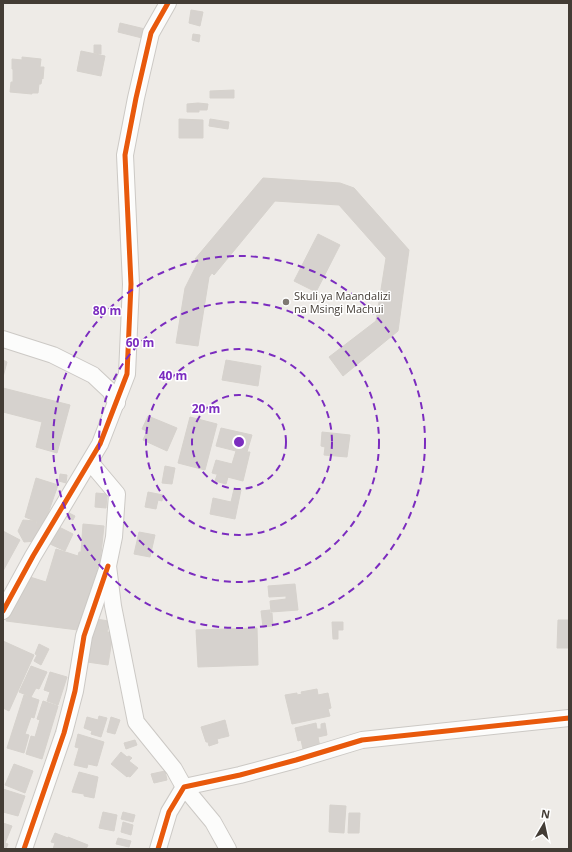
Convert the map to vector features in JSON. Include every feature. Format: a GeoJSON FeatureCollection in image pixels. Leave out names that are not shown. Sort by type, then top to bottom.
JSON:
{"type":"FeatureCollection","features":[{"type":"Feature","properties":{"kind":"street"},"geometry":{"type":"LineString","coordinates":[[3,611],[33,556],[100,444],[127,374],[131,284],[124,155],[151,33],[168,3]]}},
{"type":"Feature","properties":{"kind":"street"},"geometry":{"type":"LineString","coordinates":[[3,339],[53,356],[93,375],[110,391],[117,403]]}},
{"type":"Feature","properties":{"kind":"street"},"geometry":{"type":"LineString","coordinates":[[24,849],[64,733],[75,691],[84,636],[108,566],[114,537],[117,494],[90,462]]}},
{"type":"Feature","properties":{"kind":"street"},"geometry":{"type":"LineString","coordinates":[[108,566],[113,606],[136,722],[174,769],[184,787],[213,822],[228,849]]}},
{"type":"Feature","properties":{"kind":"street"},"geometry":{"type":"LineString","coordinates":[[158,849],[169,812],[184,787],[240,775],[362,740],[569,718]]}},
{"type":"Feature","properties":{"kind":"building"},"geometry":{"type":"Polygon","coordinates":[[[191,10],[203,12],[200,26],[189,23],[191,10]]]}},
{"type":"Feature","properties":{"kind":"building"},"geometry":{"type":"Polygon","coordinates":[[[120,23],[145,29],[142,38],[118,32],[120,23]]]}},
{"type":"Feature","properties":{"kind":"building"},"geometry":{"type":"Polygon","coordinates":[[[193,34],[200,35],[199,42],[192,40],[193,34]]]}},
{"type":"Feature","properties":{"kind":"building"},"geometry":{"type":"Polygon","coordinates":[[[94,45],[101,45],[101,54],[94,53],[94,45]]]}},
{"type":"Feature","properties":{"kind":"building"},"geometry":{"type":"Polygon","coordinates":[[[81,51],[105,56],[101,76],[77,71],[81,51]]]}},
{"type":"Feature","properties":{"kind":"building"},"geometry":{"type":"Polygon","coordinates":[[[22,57],[41,59],[40,67],[44,67],[43,79],[42,78],[41,84],[39,84],[38,93],[32,94],[10,92],[11,82],[13,82],[12,59],[22,60],[22,57]]]}},
{"type":"Feature","properties":{"kind":"building"},"geometry":{"type":"Polygon","coordinates":[[[234,90],[234,98],[210,98],[210,91],[234,90]]]}},
{"type":"Feature","properties":{"kind":"building"},"geometry":{"type":"Polygon","coordinates":[[[187,104],[208,104],[207,110],[187,112],[187,104]]]}},
{"type":"Feature","properties":{"kind":"building"},"geometry":{"type":"Polygon","coordinates":[[[179,119],[203,120],[203,138],[179,138],[179,119]]]}},
{"type":"Feature","properties":{"kind":"building"},"geometry":{"type":"Polygon","coordinates":[[[210,119],[229,122],[228,129],[209,126],[210,119]]]}},
{"type":"Feature","properties":{"kind":"building"},"geometry":{"type":"Polygon","coordinates":[[[263,178],[340,183],[354,188],[409,250],[398,331],[343,376],[329,357],[376,321],[386,258],[339,205],[275,201],[214,275],[212,273],[209,277],[198,346],[176,343],[185,288],[198,262],[195,259],[263,178]]]}},
{"type":"Feature","properties":{"kind":"building"},"geometry":{"type":"Polygon","coordinates":[[[318,234],[340,245],[316,292],[294,281],[318,234]]]}},
{"type":"Feature","properties":{"kind":"building"},"geometry":{"type":"Polygon","coordinates":[[[3,360],[7,362],[3,377],[3,360]]]}},
{"type":"Feature","properties":{"kind":"building"},"geometry":{"type":"Polygon","coordinates":[[[226,360],[261,366],[258,386],[222,380],[226,360]]]}},
{"type":"Feature","properties":{"kind":"building"},"geometry":{"type":"Polygon","coordinates":[[[3,388],[70,405],[57,453],[36,447],[42,422],[3,412],[3,388]]]}},
{"type":"Feature","properties":{"kind":"building"},"geometry":{"type":"Polygon","coordinates":[[[148,416],[177,428],[167,451],[143,440],[147,431],[142,429],[148,416]]]}},
{"type":"Feature","properties":{"kind":"building"},"geometry":{"type":"Polygon","coordinates":[[[190,417],[217,424],[205,470],[178,463],[190,417]]]}},
{"type":"Feature","properties":{"kind":"building"},"geometry":{"type":"Polygon","coordinates":[[[221,428],[252,435],[247,452],[250,452],[243,481],[212,473],[216,460],[232,464],[236,451],[216,446],[221,428]]]}},
{"type":"Feature","properties":{"kind":"building"},"geometry":{"type":"Polygon","coordinates":[[[322,432],[350,435],[347,457],[324,455],[325,447],[321,446],[322,432]]]}},
{"type":"Feature","properties":{"kind":"building"},"geometry":{"type":"Polygon","coordinates":[[[165,466],[175,468],[172,484],[162,483],[165,466]]]}},
{"type":"Feature","properties":{"kind":"building"},"geometry":{"type":"Polygon","coordinates":[[[60,474],[67,475],[66,483],[59,481],[60,474]]]}},
{"type":"Feature","properties":{"kind":"building"},"geometry":{"type":"Polygon","coordinates":[[[217,475],[228,477],[226,484],[215,481],[217,475]]]}},
{"type":"Feature","properties":{"kind":"building"},"geometry":{"type":"Polygon","coordinates":[[[36,478],[58,485],[43,528],[40,527],[37,522],[25,517],[36,478]]]}},
{"type":"Feature","properties":{"kind":"building"},"geometry":{"type":"Polygon","coordinates":[[[234,489],[241,490],[235,519],[210,514],[213,498],[231,502],[234,489]]]}},
{"type":"Feature","properties":{"kind":"building"},"geometry":{"type":"Polygon","coordinates":[[[148,492],[163,495],[162,501],[158,500],[156,509],[145,507],[148,492]]]}},
{"type":"Feature","properties":{"kind":"building"},"geometry":{"type":"Polygon","coordinates":[[[96,493],[107,494],[106,508],[95,507],[96,493]]]}},
{"type":"Feature","properties":{"kind":"building"},"geometry":{"type":"Polygon","coordinates":[[[69,513],[75,516],[73,520],[67,517],[69,513]]]}},
{"type":"Feature","properties":{"kind":"building"},"geometry":{"type":"Polygon","coordinates":[[[23,520],[35,521],[41,529],[36,541],[24,542],[18,531],[23,520]]]}},
{"type":"Feature","properties":{"kind":"building"},"geometry":{"type":"Polygon","coordinates":[[[83,524],[104,526],[100,563],[78,630],[6,621],[30,577],[46,582],[56,549],[78,556],[79,552],[81,552],[83,524]]]}},
{"type":"Feature","properties":{"kind":"building"},"geometry":{"type":"Polygon","coordinates":[[[57,526],[73,534],[65,551],[48,543],[57,526]]]}},
{"type":"Feature","properties":{"kind":"building"},"geometry":{"type":"Polygon","coordinates":[[[3,531],[20,540],[3,571],[3,531]]]}},
{"type":"Feature","properties":{"kind":"building"},"geometry":{"type":"Polygon","coordinates":[[[139,532],[155,535],[150,557],[134,554],[139,532]]]}},
{"type":"Feature","properties":{"kind":"building"},"geometry":{"type":"Polygon","coordinates":[[[295,584],[298,610],[271,612],[270,601],[286,599],[286,596],[269,597],[268,586],[295,584]]]}},
{"type":"Feature","properties":{"kind":"building"},"geometry":{"type":"Polygon","coordinates":[[[270,610],[270,613],[272,613],[273,626],[263,627],[261,611],[270,610]]]}},
{"type":"Feature","properties":{"kind":"building"},"geometry":{"type":"Polygon","coordinates":[[[96,619],[109,621],[107,632],[94,630],[96,619]]]}},
{"type":"Feature","properties":{"kind":"building"},"geometry":{"type":"Polygon","coordinates":[[[558,620],[569,620],[569,648],[557,648],[558,620]]]}},
{"type":"Feature","properties":{"kind":"building"},"geometry":{"type":"Polygon","coordinates":[[[332,622],[343,622],[343,630],[338,630],[338,639],[333,639],[332,622]]]}},
{"type":"Feature","properties":{"kind":"building"},"geometry":{"type":"Polygon","coordinates":[[[257,628],[258,665],[198,667],[196,630],[257,628]]]}},
{"type":"Feature","properties":{"kind":"building"},"geometry":{"type":"Polygon","coordinates":[[[92,629],[113,633],[108,665],[87,662],[92,629]]]}},
{"type":"Feature","properties":{"kind":"building"},"geometry":{"type":"Polygon","coordinates":[[[3,641],[34,655],[9,711],[3,708],[3,641]]]}},
{"type":"Feature","properties":{"kind":"building"},"geometry":{"type":"Polygon","coordinates":[[[39,644],[49,649],[41,665],[34,661],[39,644]]]}},
{"type":"Feature","properties":{"kind":"building"},"geometry":{"type":"Polygon","coordinates":[[[31,666],[47,672],[39,689],[36,688],[31,697],[19,692],[31,666]]]}},
{"type":"Feature","properties":{"kind":"building"},"geometry":{"type":"Polygon","coordinates":[[[50,672],[67,677],[58,705],[47,701],[50,692],[44,690],[50,672]]]}},
{"type":"Feature","properties":{"kind":"building"},"geometry":{"type":"Polygon","coordinates":[[[317,689],[318,695],[328,693],[331,708],[328,709],[330,716],[292,724],[285,695],[297,693],[297,695],[302,694],[301,692],[317,689]]]}},
{"type":"Feature","properties":{"kind":"building"},"geometry":{"type":"Polygon","coordinates":[[[24,695],[39,700],[34,718],[31,717],[25,734],[29,735],[24,753],[7,748],[24,695]]]}},
{"type":"Feature","properties":{"kind":"building"},"geometry":{"type":"Polygon","coordinates":[[[43,701],[58,706],[42,759],[26,754],[31,736],[35,737],[40,720],[37,719],[43,701]]]}},
{"type":"Feature","properties":{"kind":"building"},"geometry":{"type":"Polygon","coordinates":[[[99,716],[107,718],[101,737],[91,734],[92,731],[84,728],[87,717],[98,720],[99,716]]]}},
{"type":"Feature","properties":{"kind":"building"},"geometry":{"type":"Polygon","coordinates":[[[111,717],[120,720],[115,734],[107,732],[111,717]]]}},
{"type":"Feature","properties":{"kind":"building"},"geometry":{"type":"Polygon","coordinates":[[[225,720],[229,736],[217,739],[218,743],[209,746],[208,742],[206,742],[201,727],[225,720]]]}},
{"type":"Feature","properties":{"kind":"building"},"geometry":{"type":"Polygon","coordinates":[[[316,723],[317,729],[321,729],[321,724],[325,723],[327,735],[318,737],[320,747],[303,749],[301,740],[298,741],[295,728],[316,723]]]}},
{"type":"Feature","properties":{"kind":"building"},"geometry":{"type":"Polygon","coordinates":[[[78,734],[104,742],[97,766],[88,764],[87,768],[74,765],[79,748],[75,747],[78,734]]]}},
{"type":"Feature","properties":{"kind":"building"},"geometry":{"type":"Polygon","coordinates":[[[135,740],[137,745],[126,749],[124,743],[135,740]]]}},
{"type":"Feature","properties":{"kind":"building"},"geometry":{"type":"Polygon","coordinates":[[[121,752],[127,757],[129,756],[132,758],[129,761],[138,768],[130,777],[127,777],[111,764],[121,752]]]}},
{"type":"Feature","properties":{"kind":"building"},"geometry":{"type":"Polygon","coordinates":[[[14,764],[33,771],[25,793],[5,785],[14,764]]]}},
{"type":"Feature","properties":{"kind":"building"},"geometry":{"type":"Polygon","coordinates":[[[165,771],[167,780],[154,783],[151,774],[165,771]]]}},
{"type":"Feature","properties":{"kind":"building"},"geometry":{"type":"Polygon","coordinates":[[[79,772],[98,777],[94,798],[84,796],[84,794],[72,792],[79,772]]]}},
{"type":"Feature","properties":{"kind":"building"},"geometry":{"type":"Polygon","coordinates":[[[3,789],[25,796],[18,816],[3,812],[3,789]]]}},
{"type":"Feature","properties":{"kind":"building"},"geometry":{"type":"Polygon","coordinates":[[[330,805],[346,806],[344,833],[329,832],[330,805]]]}},
{"type":"Feature","properties":{"kind":"building"},"geometry":{"type":"Polygon","coordinates":[[[103,812],[117,815],[114,831],[99,828],[103,812]]]}},
{"type":"Feature","properties":{"kind":"building"},"geometry":{"type":"Polygon","coordinates":[[[123,812],[135,815],[133,822],[121,819],[123,812]]]}},
{"type":"Feature","properties":{"kind":"building"},"geometry":{"type":"Polygon","coordinates":[[[349,813],[360,813],[359,833],[348,833],[349,813]]]}},
{"type":"Feature","properties":{"kind":"building"},"geometry":{"type":"Polygon","coordinates":[[[123,822],[133,825],[131,835],[121,832],[123,822]]]}},
{"type":"Feature","properties":{"kind":"building"},"geometry":{"type":"Polygon","coordinates":[[[3,823],[12,826],[5,843],[8,844],[6,849],[3,849],[3,823]]]}},
{"type":"Feature","properties":{"kind":"building"},"geometry":{"type":"Polygon","coordinates":[[[55,833],[88,845],[86,849],[53,849],[55,843],[51,842],[55,833]]]}},
{"type":"Feature","properties":{"kind":"building"},"geometry":{"type":"Polygon","coordinates":[[[118,838],[131,841],[129,847],[116,844],[118,838]]]}},
{"type":"Feature","properties":{"kind":"cycle path"},"geometry":{"type":"LineString","coordinates":[[3,611],[33,556],[100,444],[127,374],[131,284],[125,155],[151,33],[168,3]]}},
{"type":"Feature","properties":{"kind":"cycle path"},"geometry":{"type":"LineString","coordinates":[[24,849],[64,733],[75,691],[84,636],[108,566]]}},
{"type":"Feature","properties":{"kind":"cycle path"},"geometry":{"type":"LineString","coordinates":[[158,849],[169,812],[184,787],[240,775],[362,740],[569,718]]}},
{"type":"Feature","properties":{"kind":"place","name":"Skuli ya Maandalizi na Msingi Machui"},"geometry":{"type":"Point","coordinates":[286,302]}}]}
